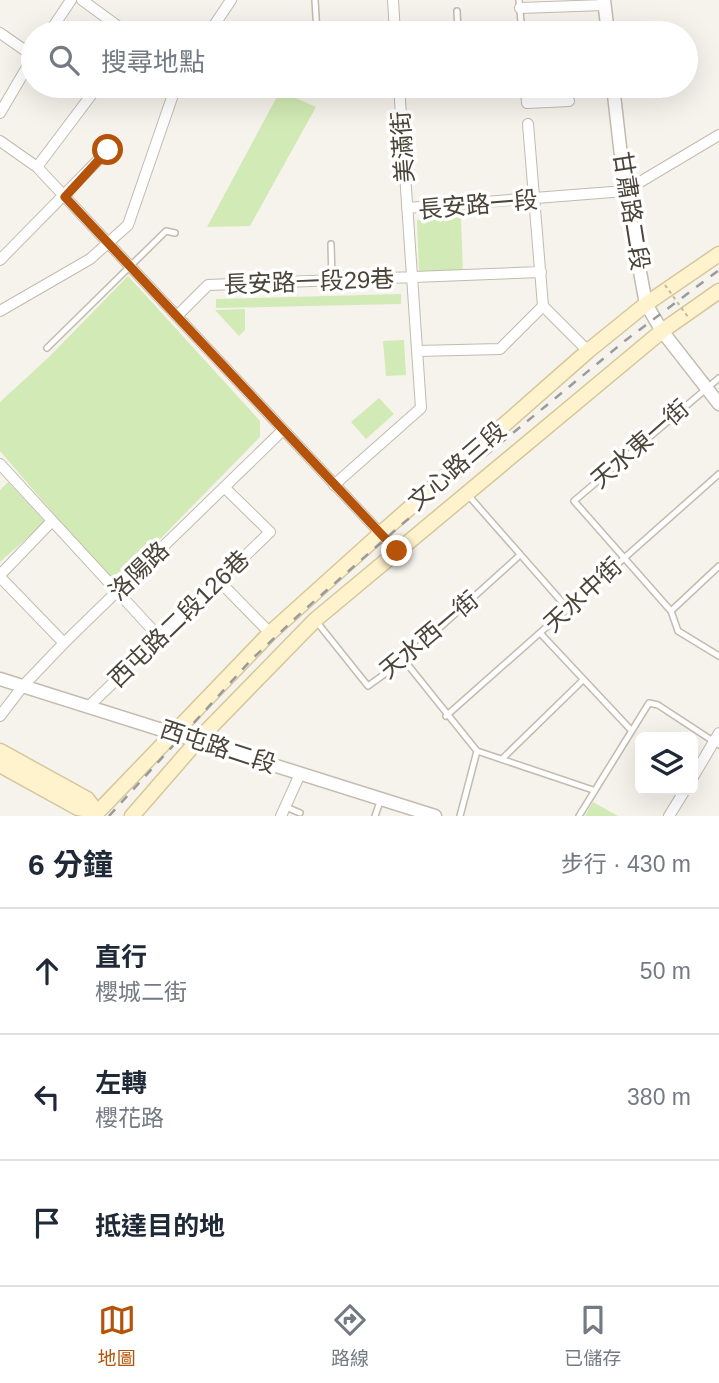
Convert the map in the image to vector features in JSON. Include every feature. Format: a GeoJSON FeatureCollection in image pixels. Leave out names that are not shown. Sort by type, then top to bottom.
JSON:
{"type":"FeatureCollection","features":[{"type":"Feature","properties":{"kind":"main road","name":"文心路三段"},"geometry":{"type":"LineString","coordinates":[[98,815],[270,633],[587,351],[646,304],[719,254]]}},
{"type":"Feature","properties":{"kind":"main road","name":"文心路三段"},"geometry":{"type":"LineString","coordinates":[[132,816],[199,739],[315,620],[662,331],[719,291]]}},
{"type":"Feature","properties":{"kind":"main road"},"geometry":{"type":"LineString","coordinates":[[0,751],[87,799],[98,815]]}},
{"type":"Feature","properties":{"kind":"main road"},"geometry":{"type":"LineString","coordinates":[[0,765],[78,808],[98,815]]}},
{"type":"Feature","properties":{"kind":"street"},"geometry":{"type":"LineString","coordinates":[[57,21],[71,0]]}},
{"type":"Feature","properties":{"kind":"street"},"geometry":{"type":"LineString","coordinates":[[82,0],[111,21]]}},
{"type":"Feature","properties":{"kind":"street"},"geometry":{"type":"LineString","coordinates":[[217,21],[231,0]]}},
{"type":"Feature","properties":{"kind":"street"},"geometry":{"type":"LineString","coordinates":[[393,0],[394,21]]}},
{"type":"Feature","properties":{"kind":"street"},"geometry":{"type":"LineString","coordinates":[[519,4],[604,3],[606,21]]}},
{"type":"Feature","properties":{"kind":"street"},"geometry":{"type":"LineString","coordinates":[[0,33],[21,48]]}},
{"type":"Feature","properties":{"kind":"street"},"geometry":{"type":"LineString","coordinates":[[0,113],[21,77]]}},
{"type":"Feature","properties":{"kind":"street"},"geometry":{"type":"LineString","coordinates":[[37,167],[88,98]]}},
{"type":"Feature","properties":{"kind":"street"},"geometry":{"type":"LineString","coordinates":[[0,310],[90,259],[128,225],[172,98]]}},
{"type":"Feature","properties":{"kind":"street","name":"美滿街"},"geometry":{"type":"LineString","coordinates":[[400,98],[407,208]]}},
{"type":"Feature","properties":{"kind":"street"},"geometry":{"type":"LineString","coordinates":[[527,98],[527,103],[569,101]]}},
{"type":"Feature","properties":{"kind":"street","name":"甘肅路二段"},"geometry":{"type":"LineString","coordinates":[[614,98],[625,191],[646,304],[662,331],[719,404]]}},
{"type":"Feature","properties":{"kind":"street"},"geometry":{"type":"LineString","coordinates":[[528,124],[544,306],[587,351]]}},
{"type":"Feature","properties":{"kind":"street","name":"長安路一段"},"geometry":{"type":"LineString","coordinates":[[334,485],[421,408],[407,208],[625,191],[719,135]]}},
{"type":"Feature","properties":{"kind":"street"},"geometry":{"type":"LineString","coordinates":[[0,141],[37,167],[397,551]]}},
{"type":"Feature","properties":{"kind":"street"},"geometry":{"type":"LineString","coordinates":[[0,260],[65,197],[108,150],[114,155]]}},
{"type":"Feature","properties":{"kind":"street","name":"長安路一段29巷"},"geometry":{"type":"LineString","coordinates":[[177,316],[208,285],[541,272]]}},
{"type":"Feature","properties":{"kind":"street"},"geometry":{"type":"LineString","coordinates":[[417,351],[500,349],[544,306]]}},
{"type":"Feature","properties":{"kind":"street","name":"洛陽路"},"geometry":{"type":"LineString","coordinates":[[0,716],[23,686],[64,643],[283,430]]}},
{"type":"Feature","properties":{"kind":"street"},"geometry":{"type":"LineString","coordinates":[[0,464],[160,638]]}},
{"type":"Feature","properties":{"kind":"street","name":"西屯路二段126巷"},"geometry":{"type":"LineString","coordinates":[[89,706],[270,532],[225,488]]}},
{"type":"Feature","properties":{"kind":"street"},"geometry":{"type":"LineString","coordinates":[[52,521],[0,576],[64,643]]}},
{"type":"Feature","properties":{"kind":"street"},"geometry":{"type":"LineString","coordinates":[[220,582],[270,633]]}},
{"type":"Feature","properties":{"kind":"street","name":"西屯路二段"},"geometry":{"type":"LineString","coordinates":[[0,679],[199,739],[435,816]]}},
{"type":"Feature","properties":{"kind":"street"},"geometry":{"type":"LineString","coordinates":[[698,769],[717,740]]}},
{"type":"Feature","properties":{"kind":"street"},"geometry":{"type":"LineString","coordinates":[[283,811],[300,774]]}},
{"type":"Feature","properties":{"kind":"street"},"geometry":{"type":"LineString","coordinates":[[670,816],[682,795]]}},
{"type":"Feature","properties":{"kind":"lane"},"geometry":{"type":"LineString","coordinates":[[316,0],[317,21]]}},
{"type":"Feature","properties":{"kind":"lane"},"geometry":{"type":"LineString","coordinates":[[457,11],[457,21]]}},
{"type":"Feature","properties":{"kind":"lane"},"geometry":{"type":"LineString","coordinates":[[47,348],[128,265],[166,231],[175,233]]}},
{"type":"Feature","properties":{"kind":"lane"},"geometry":{"type":"LineString","coordinates":[[331,244],[332,281]]}},
{"type":"Feature","properties":{"kind":"lane","name":"天水東一街"},"geometry":{"type":"LineString","coordinates":[[625,556],[574,501],[719,378]]}},
{"type":"Feature","properties":{"kind":"lane","name":"天水中街"},"geometry":{"type":"LineString","coordinates":[[446,716],[569,610],[625,556],[719,474]]}},
{"type":"Feature","properties":{"kind":"lane"},"geometry":{"type":"LineString","coordinates":[[466,493],[569,610]]}},
{"type":"Feature","properties":{"kind":"lane","name":"天水西一街"},"geometry":{"type":"LineString","coordinates":[[315,620],[368,685],[404,660],[520,555]]}},
{"type":"Feature","properties":{"kind":"lane"},"geometry":{"type":"LineString","coordinates":[[625,556],[671,611],[678,631],[719,656]]}},
{"type":"Feature","properties":{"kind":"lane"},"geometry":{"type":"LineString","coordinates":[[671,611],[719,566]]}},
{"type":"Feature","properties":{"kind":"lane"},"geometry":{"type":"LineString","coordinates":[[541,634],[631,730]]}},
{"type":"Feature","properties":{"kind":"lane"},"geometry":{"type":"LineString","coordinates":[[404,660],[446,716],[477,751],[593,790]]}},
{"type":"Feature","properties":{"kind":"lane"},"geometry":{"type":"LineString","coordinates":[[503,758],[583,681]]}},
{"type":"Feature","properties":{"kind":"lane"},"geometry":{"type":"LineString","coordinates":[[579,816],[649,703],[717,740]]}},
{"type":"Feature","properties":{"kind":"lane"},"geometry":{"type":"LineString","coordinates":[[460,816],[477,751]]}},
{"type":"Feature","properties":{"kind":"lane"},"geometry":{"type":"LineString","coordinates":[[375,816],[381,799]]}},
{"type":"Feature","properties":{"kind":"lane"},"geometry":{"type":"LineString","coordinates":[[283,811],[300,813]]}},
{"type":"Feature","properties":{"kind":"path"},"geometry":{"type":"LineString","coordinates":[[665,285],[688,317]]}},
{"type":"Feature","properties":{"kind":"green space"},"geometry":{"type":"Polygon","coordinates":[[[276,98],[296,98],[316,107],[250,226],[207,227],[276,98]]]}},
{"type":"Feature","properties":{"kind":"green space"},"geometry":{"type":"Polygon","coordinates":[[[461,217],[463,274],[419,273],[417,220],[461,217]]]}},
{"type":"Feature","properties":{"kind":"green space"},"geometry":{"type":"Polygon","coordinates":[[[128,276],[260,421],[260,437],[115,585],[0,451],[0,402],[49,357],[128,276]]]}},
{"type":"Feature","properties":{"kind":"green space"},"geometry":{"type":"Polygon","coordinates":[[[401,294],[401,304],[216,308],[216,299],[401,294]]]}},
{"type":"Feature","properties":{"kind":"green space"},"geometry":{"type":"Polygon","coordinates":[[[245,309],[245,330],[239,336],[215,310],[245,309]]]}},
{"type":"Feature","properties":{"kind":"green space"},"geometry":{"type":"Polygon","coordinates":[[[404,340],[406,375],[386,376],[383,341],[404,340]]]}},
{"type":"Feature","properties":{"kind":"green space"},"geometry":{"type":"Polygon","coordinates":[[[379,398],[394,414],[366,439],[351,422],[379,398]]]}},
{"type":"Feature","properties":{"kind":"green space"},"geometry":{"type":"Polygon","coordinates":[[[8,482],[45,522],[0,562],[0,490],[8,482]]]}},
{"type":"Feature","properties":{"kind":"green space"},"geometry":{"type":"Polygon","coordinates":[[[593,802],[618,816],[585,816],[593,802]]]}},
{"type":"Feature","properties":{"kind":"railway"},"geometry":{"type":"LineString","coordinates":[[109,816],[252,659],[302,612],[401,525],[626,340],[719,270]]}},
{"type":"Feature","properties":{"kind":"route"},"geometry":{"type":"LineString","coordinates":[[108,150],[65,197],[397,551]]}}]}
